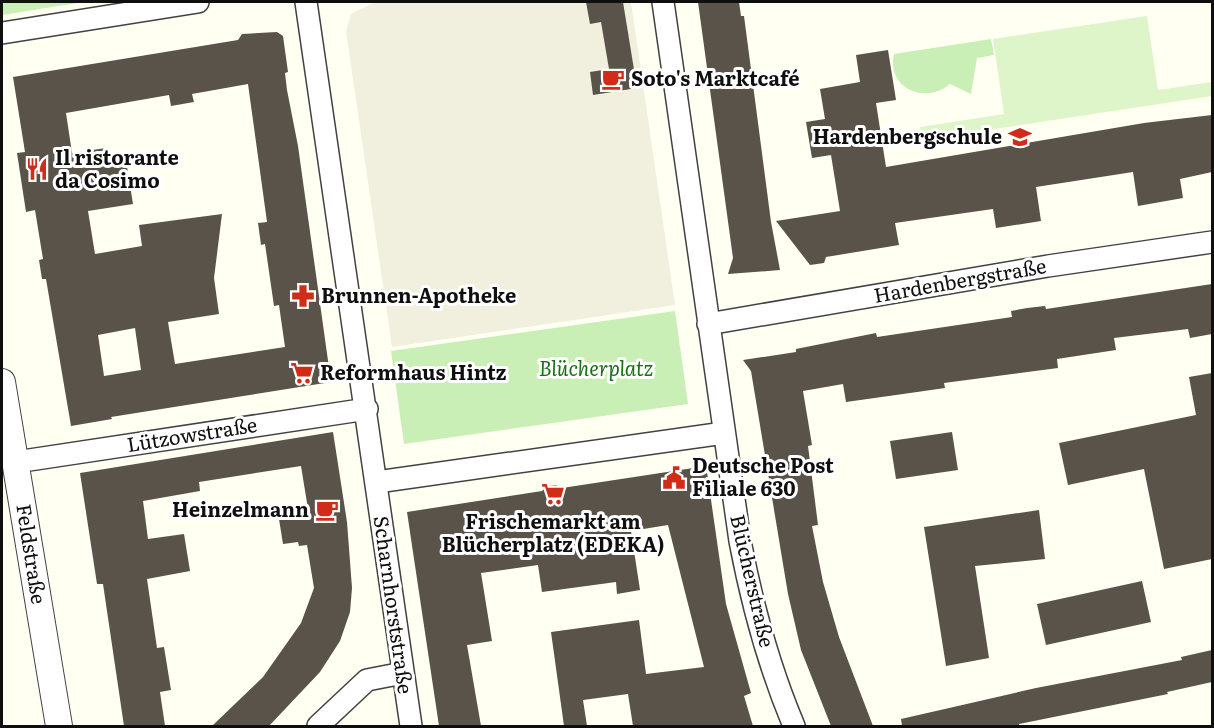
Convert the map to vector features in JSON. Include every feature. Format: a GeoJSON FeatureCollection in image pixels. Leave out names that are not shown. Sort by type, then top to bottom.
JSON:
{"type":"FeatureCollection","features":[{"type":"Feature","properties":{"kind":"street"},"geometry":{"type":"LineString","coordinates":[[2,33],[198,2]]}},
{"type":"Feature","properties":{"kind":"street"},"geometry":{"type":"LineString","coordinates":[[306,2],[376,482],[724,433],[663,2]]}},
{"type":"Feature","properties":{"kind":"street","name":"Hardenbergstraße"},"geometry":{"type":"LineString","coordinates":[[708,324],[1048,266],[1212,242]]}},
{"type":"Feature","properties":{"kind":"street","name":"Feldstraße"},"geometry":{"type":"LineString","coordinates":[[2,382],[59,726]]}},
{"type":"Feature","properties":{"kind":"street","name":"Lützowstraße"},"geometry":{"type":"LineString","coordinates":[[16,462],[367,409]]}},
{"type":"Feature","properties":{"kind":"street","name":"Blücherstraße"},"geometry":{"type":"LineString","coordinates":[[724,433],[748,581],[770,661],[794,726]]}},
{"type":"Feature","properties":{"kind":"street","name":"Scharnhorststraße"},"geometry":{"type":"LineString","coordinates":[[376,482],[411,726]]}},
{"type":"Feature","properties":{"kind":"street"},"geometry":{"type":"LineString","coordinates":[[318,726],[367,680],[403,674]]}},
{"type":"Feature","properties":{"kind":"green space"},"geometry":{"type":"Polygon","coordinates":[[[2,2],[84,2],[2,15],[2,2]]]}},
{"type":"Feature","properties":{"kind":"green space"},"geometry":{"type":"Polygon","coordinates":[[[1147,16],[1158,90],[1212,82],[1212,96],[922,140],[920,127],[1004,114],[993,39],[1147,16]]]}},
{"type":"Feature","properties":{"kind":"green space"},"geometry":{"type":"Polygon","coordinates":[[[991,39],[994,55],[977,58],[971,94],[950,84],[930,93],[919,93],[910,90],[896,76],[893,66],[894,54],[991,39]]]}},
{"type":"Feature","properties":{"kind":"green space","name":"Blücherplatz"},"geometry":{"type":"Polygon","coordinates":[[[675,311],[688,404],[404,444],[391,351],[675,311]]]}},
{"type":"Feature","properties":{"kind":"shaded area","name":"Blücherplatz"},"geometry":{"type":"Polygon","coordinates":[[[375,2],[631,2],[675,305],[392,347],[346,31],[351,14],[375,2]]]}},
{"type":"Feature","properties":{"kind":"building"},"geometry":{"type":"Polygon","coordinates":[[[586,2],[623,2],[637,88],[593,95],[590,72],[609,69],[601,22],[590,24],[586,2]]]}},
{"type":"Feature","properties":{"kind":"building"},"geometry":{"type":"Polygon","coordinates":[[[698,2],[739,2],[741,16],[744,16],[771,222],[780,270],[728,274],[733,258],[698,2]]]}},
{"type":"Feature","properties":{"kind":"building"},"geometry":{"type":"Polygon","coordinates":[[[277,32],[283,36],[288,72],[285,73],[287,90],[298,146],[331,382],[111,417],[112,419],[71,426],[46,279],[42,279],[39,260],[43,259],[35,210],[26,212],[17,153],[25,152],[13,77],[238,40],[242,34],[277,32]],[[248,84],[192,94],[194,102],[171,106],[169,95],[66,113],[72,153],[106,148],[108,164],[126,161],[133,204],[88,211],[95,254],[142,246],[139,225],[222,214],[214,278],[219,314],[168,322],[175,364],[285,347],[279,305],[274,306],[265,244],[261,245],[258,223],[267,222],[248,84]],[[135,328],[98,335],[104,376],[141,370],[135,328]]]}},
{"type":"Feature","properties":{"kind":"building"},"geometry":{"type":"Polygon","coordinates":[[[888,50],[896,100],[876,103],[886,167],[1144,123],[1212,115],[1212,172],[1180,179],[1183,198],[1138,206],[1133,172],[1036,187],[1041,221],[996,228],[993,209],[895,223],[899,245],[826,257],[824,263],[810,265],[776,221],[840,211],[831,155],[812,158],[806,122],[825,119],[820,89],[860,82],[856,55],[888,50]]]}},
{"type":"Feature","properties":{"kind":"building"},"geometry":{"type":"Polygon","coordinates":[[[1212,284],[1212,334],[1190,338],[1188,329],[1114,338],[1116,350],[1057,359],[1058,368],[944,383],[945,388],[846,402],[843,384],[803,391],[812,445],[808,446],[818,525],[812,526],[823,582],[839,637],[873,726],[831,726],[801,650],[788,594],[751,371],[743,360],[796,352],[796,349],[876,333],[877,337],[1012,317],[1011,311],[1027,308],[1045,306],[1046,309],[1212,284]]]}},
{"type":"Feature","properties":{"kind":"building"},"geometry":{"type":"Polygon","coordinates":[[[1212,373],[1212,559],[1164,569],[1144,469],[1068,485],[1059,443],[1196,415],[1189,377],[1212,373]]]}},
{"type":"Feature","properties":{"kind":"building"},"geometry":{"type":"Polygon","coordinates":[[[333,432],[347,522],[352,588],[350,612],[340,641],[320,672],[269,726],[212,726],[263,677],[301,623],[314,588],[307,545],[299,546],[298,542],[283,544],[278,513],[308,509],[301,466],[199,482],[200,491],[143,501],[148,539],[184,534],[190,571],[147,579],[157,648],[164,647],[171,690],[160,692],[165,726],[124,726],[103,584],[97,584],[80,473],[333,432]]]}},
{"type":"Feature","properties":{"kind":"building"},"geometry":{"type":"Polygon","coordinates":[[[952,432],[958,470],[896,479],[890,441],[952,432]]]}},
{"type":"Feature","properties":{"kind":"building"},"geometry":{"type":"Polygon","coordinates":[[[700,467],[707,472],[726,604],[751,693],[744,696],[753,726],[633,726],[628,694],[583,700],[587,726],[564,726],[551,632],[639,620],[646,674],[704,667],[668,525],[631,531],[640,590],[617,594],[616,582],[542,592],[538,565],[481,573],[492,641],[467,645],[481,726],[439,726],[407,512],[542,491],[547,486],[556,485],[562,488],[700,467]]]}},
{"type":"Feature","properties":{"kind":"building"},"geometry":{"type":"Polygon","coordinates":[[[1039,510],[1045,559],[975,566],[989,658],[946,666],[924,527],[1039,510]]]}},
{"type":"Feature","properties":{"kind":"building"},"geometry":{"type":"Polygon","coordinates":[[[1142,581],[1151,622],[1046,645],[1037,604],[1142,581]]]}},
{"type":"Feature","properties":{"kind":"building"},"geometry":{"type":"Polygon","coordinates":[[[1212,650],[1212,682],[1167,692],[1168,694],[1019,724],[1019,726],[902,726],[901,719],[1036,688],[1182,660],[1181,657],[1212,650]]]}},
{"type":"Feature","properties":{"kind":"place","name":"Soto's Marktcafé"},"geometry":{"type":"Point","coordinates":[613,79]}},
{"type":"Feature","properties":{"kind":"place","name":"Hardenbergschule"},"geometry":{"type":"Point","coordinates":[1020,137]}},
{"type":"Feature","properties":{"kind":"place","name":"Il ristorante da Cosimo"},"geometry":{"type":"Point","coordinates":[37,169]}},
{"type":"Feature","properties":{"kind":"place","name":"Brunnen-Apotheke"},"geometry":{"type":"Point","coordinates":[303,296]}},
{"type":"Feature","properties":{"kind":"place","name":"Reformhaus Hintz"},"geometry":{"type":"Point","coordinates":[302,373]}},
{"type":"Feature","properties":{"kind":"place","name":"Deutsche Post Filiale 630"},"geometry":{"type":"Point","coordinates":[674,478]}},
{"type":"Feature","properties":{"kind":"place","name":"Frischemarkt am Blücherplatz (EDEKA)"},"geometry":{"type":"Point","coordinates":[553,494]}},
{"type":"Feature","properties":{"kind":"place","name":"Heinzelmann"},"geometry":{"type":"Point","coordinates":[327,510]}}]}
